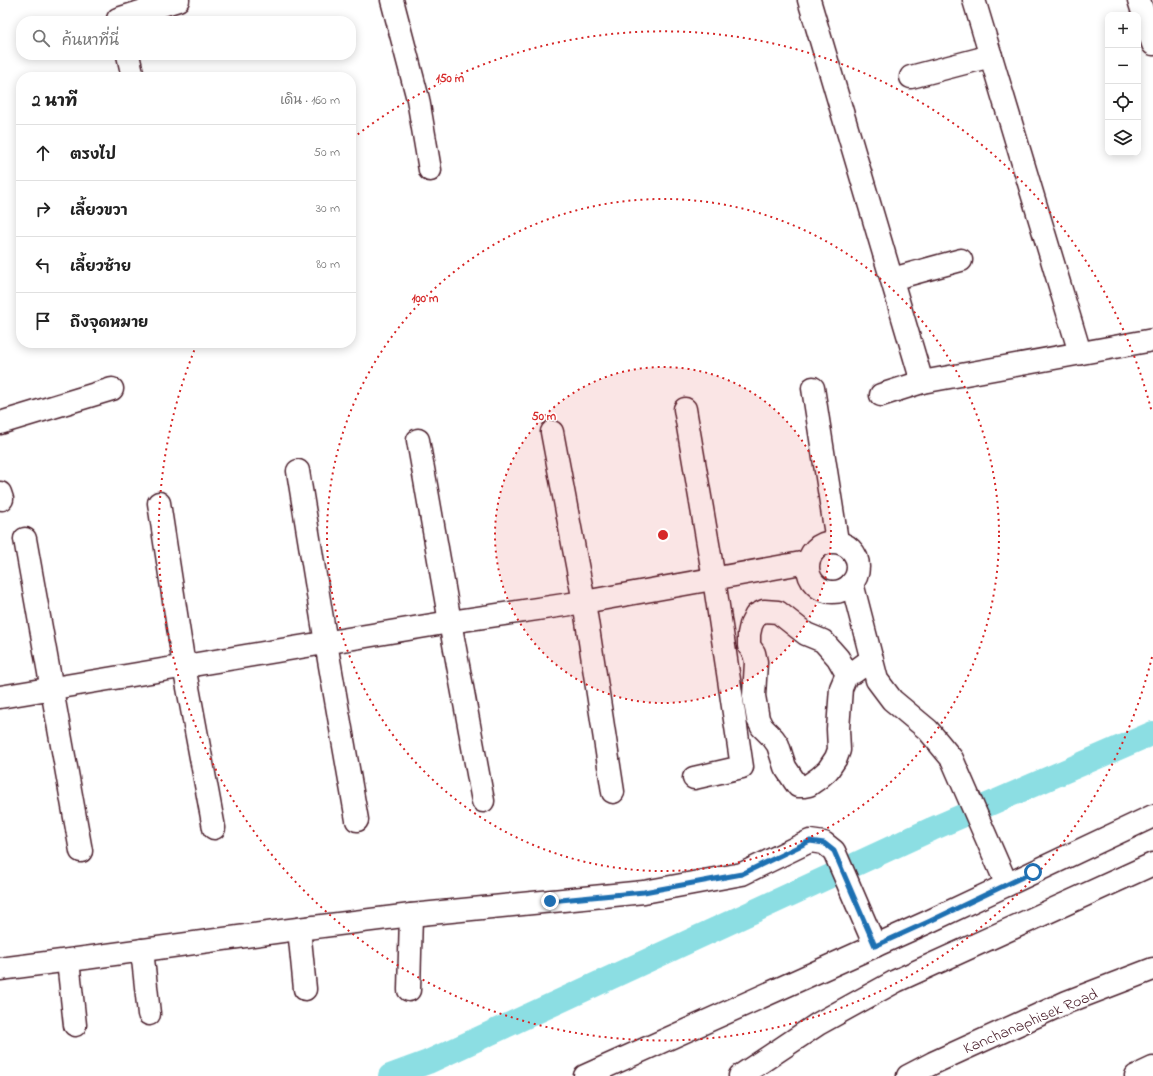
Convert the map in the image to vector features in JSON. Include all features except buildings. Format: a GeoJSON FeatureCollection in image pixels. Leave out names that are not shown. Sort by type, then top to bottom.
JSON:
{"type":"FeatureCollection","features":[{"type":"Feature","properties":{"kind":"main road"},"geometry":{"type":"LineString","coordinates":[[117,13],[178,0]]}},
{"type":"Feature","properties":{"kind":"main road"},"geometry":{"type":"LineString","coordinates":[[392,0],[418,98],[430,170]]}},
{"type":"Feature","properties":{"kind":"main road"},"geometry":{"type":"LineString","coordinates":[[810,0],[922,382]]}},
{"type":"Feature","properties":{"kind":"main road"},"geometry":{"type":"LineString","coordinates":[[974,0],[1080,353]]}},
{"type":"Feature","properties":{"kind":"main road"},"geometry":{"type":"LineString","coordinates":[[1139,0],[1153,44]]}},
{"type":"Feature","properties":{"kind":"main road"},"geometry":{"type":"LineString","coordinates":[[911,77],[991,56]]}},
{"type":"Feature","properties":{"kind":"main road"},"geometry":{"type":"LineString","coordinates":[[129,60],[132,72]]}},
{"type":"Feature","properties":{"kind":"main road"},"geometry":{"type":"LineString","coordinates":[[892,279],[961,260]]}},
{"type":"Feature","properties":{"kind":"main road"},"geometry":{"type":"LineString","coordinates":[[881,395],[922,382],[1153,340]]}},
{"type":"Feature","properties":{"kind":"main road"},"geometry":{"type":"LineString","coordinates":[[813,388],[838,541]]}},
{"type":"Feature","properties":{"kind":"main road"},"geometry":{"type":"LineString","coordinates":[[0,423],[112,389]]}},
{"type":"Feature","properties":{"kind":"main road"},"geometry":{"type":"LineString","coordinates":[[685,409],[714,579],[742,767],[694,778]]}},
{"type":"Feature","properties":{"kind":"main road"},"geometry":{"type":"LineString","coordinates":[[552,432],[584,602],[613,792]]}},
{"type":"Feature","properties":{"kind":"main road"},"geometry":{"type":"LineString","coordinates":[[418,440],[483,801]]}},
{"type":"Feature","properties":{"kind":"main road"},"geometry":{"type":"LineString","coordinates":[[298,471],[357,820]]}},
{"type":"Feature","properties":{"kind":"main road"},"geometry":{"type":"LineString","coordinates":[[159,504],[184,666],[214,828]]}},
{"type":"Feature","properties":{"kind":"main road"},"geometry":{"type":"LineString","coordinates":[[25,539],[80,851]]}},
{"type":"Feature","properties":{"kind":"main road"},"geometry":{"type":"LineString","coordinates":[[838,541],[852,550],[858,566],[857,575],[846,588],[830,592],[822,590],[815,585],[810,578],[807,562],[810,554],[822,543],[838,541]]}},
{"type":"Feature","properties":{"kind":"main road"},"geometry":{"type":"LineString","coordinates":[[0,697],[450,622],[584,602],[807,562]]}},
{"type":"Feature","properties":{"kind":"main road"},"geometry":{"type":"LineString","coordinates":[[852,582],[877,680],[892,700],[928,730],[952,759],[1007,885]]}},
{"type":"Feature","properties":{"kind":"main road"},"geometry":{"type":"LineString","coordinates":[[764,611],[778,612],[806,634],[823,641],[838,658],[847,674],[841,688],[838,729],[839,750],[836,758],[828,770],[819,778],[809,785],[798,786],[785,767],[778,746],[773,738],[762,727],[758,719],[754,696],[756,662],[754,653],[749,646],[751,625],[756,615],[764,611]]}},
{"type":"Feature","properties":{"kind":"main road"},"geometry":{"type":"LineString","coordinates":[[847,674],[854,672],[872,659]]}},
{"type":"Feature","properties":{"kind":"main road"},"geometry":{"type":"LineString","coordinates":[[585,1076],[928,922],[1153,816]]}},
{"type":"Feature","properties":{"kind":"main road"},"geometry":{"type":"LineString","coordinates":[[0,969],[411,915],[644,892],[742,874],[810,841],[824,843],[834,851],[875,946]]}},
{"type":"Feature","properties":{"kind":"main road"},"geometry":{"type":"LineString","coordinates":[[740,1076],[818,1024],[896,981],[1153,864]]}},
{"type":"Feature","properties":{"kind":"main road"},"geometry":{"type":"LineString","coordinates":[[409,990],[411,915]]}},
{"type":"Feature","properties":{"kind":"main road"},"geometry":{"type":"LineString","coordinates":[[299,929],[305,989]]}},
{"type":"Feature","properties":{"kind":"main road"},"geometry":{"type":"LineString","coordinates":[[142,950],[149,1014]]}},
{"type":"Feature","properties":{"kind":"main road"},"geometry":{"type":"LineString","coordinates":[[68,961],[75,1025]]}},
{"type":"Feature","properties":{"kind":"main road","name":"Kanchanaphisek Road"},"geometry":{"type":"LineString","coordinates":[[908,1076],[933,1062],[1068,1002],[1153,969]]}},
{"type":"Feature","properties":{"kind":"main road"},"geometry":{"type":"LineString","coordinates":[[1136,1076],[1153,1068]]}},
{"type":"Feature","properties":{"kind":"waterway"},"geometry":{"type":"LineString","coordinates":[[390,1076],[428,1062],[932,829],[1153,733]]}},
{"type":"Feature","properties":{"kind":"route"},"geometry":{"type":"LineString","coordinates":[[550,901],[644,892],[742,874],[810,841],[824,843],[834,851],[875,946],[1033,872]]}}]}
